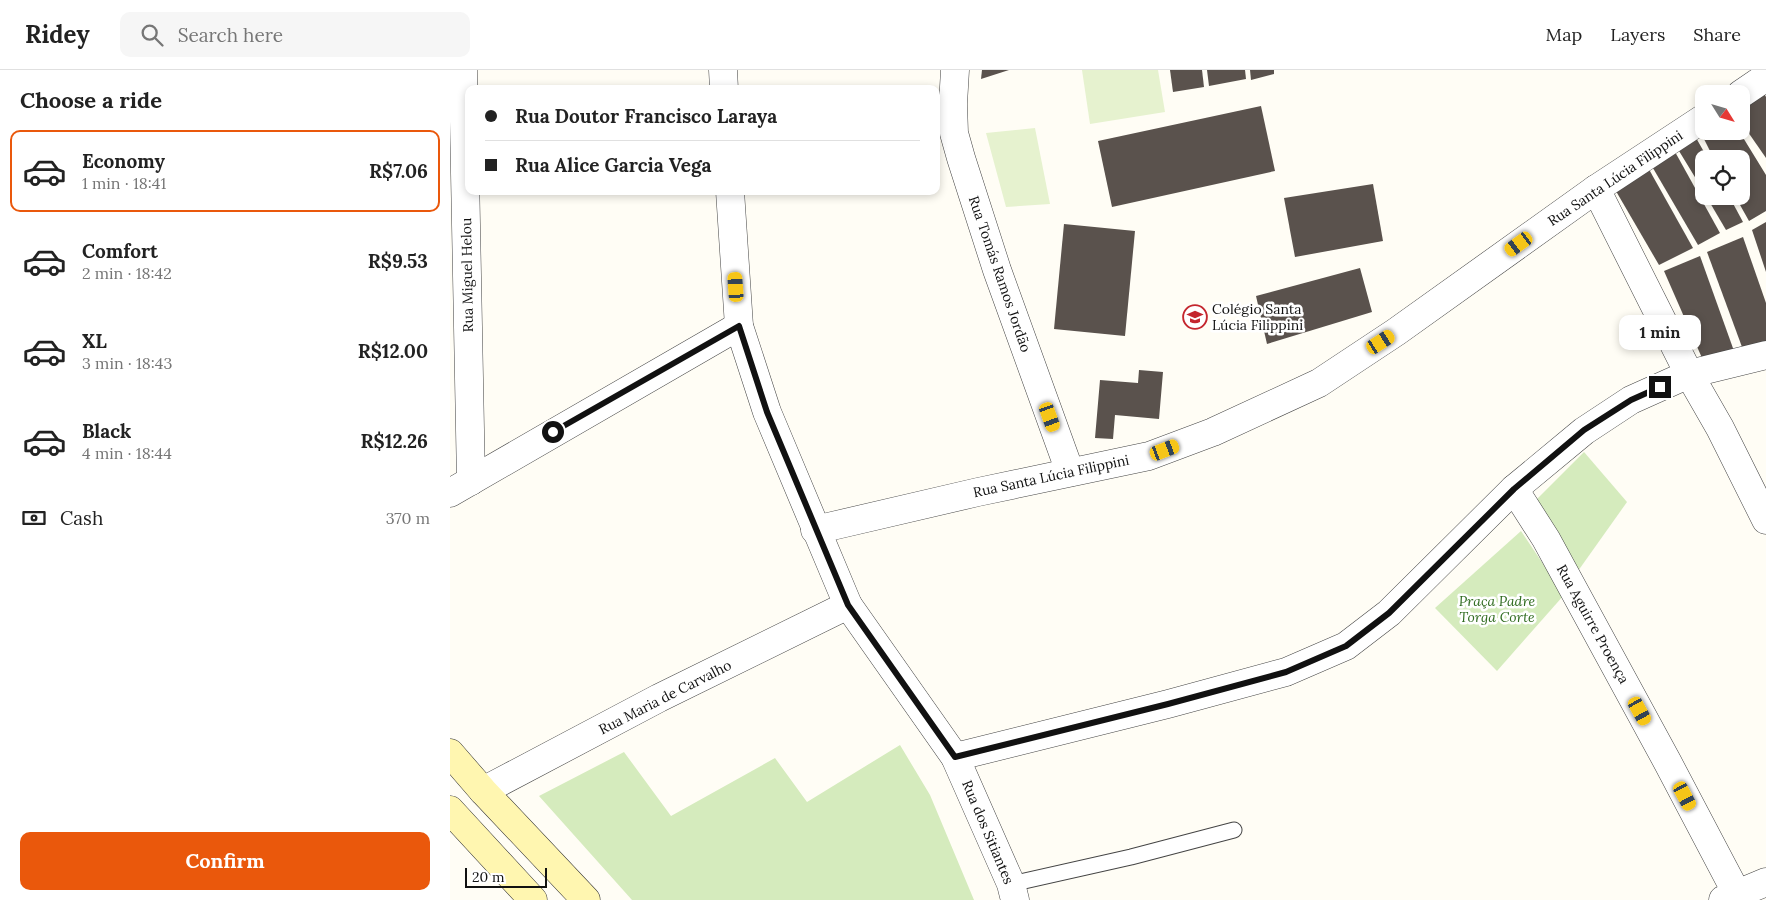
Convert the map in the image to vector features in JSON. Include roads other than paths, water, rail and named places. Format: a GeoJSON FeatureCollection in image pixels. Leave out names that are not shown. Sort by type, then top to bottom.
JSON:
{"type":"FeatureCollection","features":[{"type":"Feature","properties":{"kind":"main road"},"geometry":{"type":"LineString","coordinates":[[450,754],[586,900]]}},
{"type":"Feature","properties":{"kind":"main road"},"geometry":{"type":"LineString","coordinates":[[450,810],[533,900]]}},
{"type":"Feature","properties":{"kind":"street","name":"Rua Miguel Helou"},"geometry":{"type":"LineString","coordinates":[[461,487],[463,70]]}},
{"type":"Feature","properties":{"kind":"street"},"geometry":{"type":"LineString","coordinates":[[723,70],[724,85]]}},
{"type":"Feature","properties":{"kind":"street","name":"Rua Tomás Ramos Jordão"},"geometry":{"type":"LineString","coordinates":[[955,70],[954,133],[961,158],[997,270],[1070,472]]}},
{"type":"Feature","properties":{"kind":"street"},"geometry":{"type":"LineString","coordinates":[[1750,88],[1766,77]]}},
{"type":"Feature","properties":{"kind":"street","name":"Rua Santa Lúcia Filippini"},"geometry":{"type":"LineString","coordinates":[[815,530],[1149,456],[1213,432],[1319,383],[1396,332],[1596,189],[1695,124]]}},
{"type":"Feature","properties":{"kind":"street"},"geometry":{"type":"LineString","coordinates":[[1596,189],[1766,520]]}},
{"type":"Feature","properties":{"kind":"street","name":"Rua dos Sitiantes"},"geometry":{"type":"LineString","coordinates":[[730,195],[739,326],[767,412],[848,605],[955,757],[1013,892]]}},
{"type":"Feature","properties":{"kind":"street"},"geometry":{"type":"LineString","coordinates":[[461,487],[739,326]]}},
{"type":"Feature","properties":{"kind":"street"},"geometry":{"type":"LineString","coordinates":[[955,757],[1168,704],[1286,672],[1346,646],[1389,613],[1514,489],[1584,430],[1631,400],[1690,374],[1766,355]]}},
{"type":"Feature","properties":{"kind":"street","name":"Rua Aguirre Proença"},"geometry":{"type":"LineString","coordinates":[[1514,489],[1546,539],[1668,763],[1730,897]]}},
{"type":"Feature","properties":{"kind":"street","name":"Rua Maria de Carvalho"},"geometry":{"type":"LineString","coordinates":[[483,791],[659,698],[848,605]]}},
{"type":"Feature","properties":{"kind":"street"},"geometry":{"type":"LineString","coordinates":[[1730,897],[1766,882]]}},
{"type":"Feature","properties":{"kind":"lane"},"geometry":{"type":"LineString","coordinates":[[1013,892],[1131,857],[1234,830]]}},
{"type":"Feature","properties":{"kind":"place","name":"Colégio Santa Lúcia Filippini"},"geometry":{"type":"Point","coordinates":[1195,317]}},
{"type":"Feature","properties":{"kind":"park label","name":"Praça Padre Torga Corte"},"geometry":{"type":"Point","coordinates":[1497,610]}}]}
